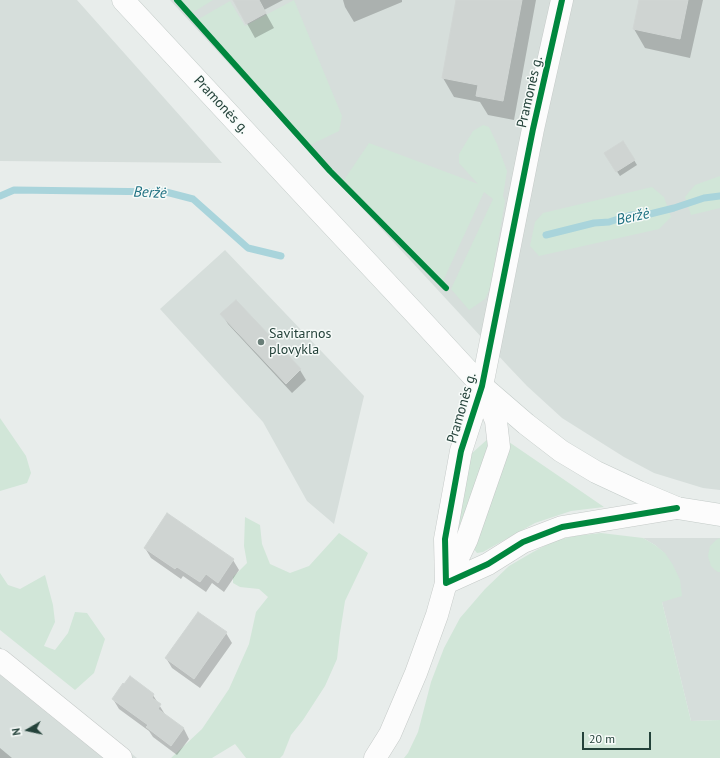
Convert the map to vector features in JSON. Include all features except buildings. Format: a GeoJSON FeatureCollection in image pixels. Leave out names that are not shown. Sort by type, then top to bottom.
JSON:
{"type":"FeatureCollection","features":[{"type":"Feature","properties":{"kind":"street","name":"Pramonės g."},"geometry":{"type":"LineString","coordinates":[[123,0],[482,386],[526,424],[561,450],[596,472],[639,492],[677,508],[720,514]]}},
{"type":"Feature","properties":{"kind":"street","name":"Pramonės g."},"geometry":{"type":"LineString","coordinates":[[446,582],[445,539],[461,451],[482,386],[533,129],[562,0]]}},
{"type":"Feature","properties":{"kind":"street","name":"Pramonės g."},"geometry":{"type":"LineString","coordinates":[[375,758],[390,734],[416,673],[437,615],[446,582],[467,539],[499,447],[496,421],[482,386]]}},
{"type":"Feature","properties":{"kind":"street","name":"Pramonės g."},"geometry":{"type":"LineString","coordinates":[[446,582],[488,564],[523,542],[562,527],[677,508]]}},
{"type":"Feature","properties":{"kind":"street"},"geometry":{"type":"LineString","coordinates":[[0,660],[121,758]]}},
{"type":"Feature","properties":{"kind":"shaded area"},"geometry":{"type":"Polygon","coordinates":[[[0,0],[77,0],[222,163],[0,161],[0,0]]]}},
{"type":"Feature","properties":{"kind":"shaded area"},"geometry":{"type":"Polygon","coordinates":[[[170,0],[720,0],[720,490],[703,488],[654,473],[624,457],[562,418],[527,386],[508,366],[170,0]]]}},
{"type":"Feature","properties":{"kind":"shaded area"},"geometry":{"type":"Polygon","coordinates":[[[225,250],[364,396],[334,524],[307,501],[263,422],[160,309],[225,250]]]}},
{"type":"Feature","properties":{"kind":"shaded area"},"geometry":{"type":"Polygon","coordinates":[[[643,538],[720,538],[720,720],[691,721],[662,602],[665,554],[655,545],[643,538]]]}},
{"type":"Feature","properties":{"kind":"shaded area"},"geometry":{"type":"Polygon","coordinates":[[[0,647],[137,758],[0,758],[0,647]]]}},
{"type":"Feature","properties":{"kind":"green space"},"geometry":{"type":"Polygon","coordinates":[[[180,0],[213,0],[192,13],[180,0]]]}},
{"type":"Feature","properties":{"kind":"green space"},"geometry":{"type":"Polygon","coordinates":[[[294,0],[342,116],[339,131],[310,145],[197,20],[230,1],[245,26],[294,0]]]}},
{"type":"Feature","properties":{"kind":"green space"},"geometry":{"type":"Polygon","coordinates":[[[483,125],[489,127],[507,171],[503,196],[505,201],[490,288],[485,299],[469,310],[451,289],[493,199],[484,192],[443,281],[344,180],[369,143],[478,184],[459,163],[459,154],[473,131],[483,125]]]}},
{"type":"Feature","properties":{"kind":"green space"},"geometry":{"type":"Polygon","coordinates":[[[720,176],[720,208],[691,215],[685,197],[695,185],[720,176]]]}},
{"type":"Feature","properties":{"kind":"green space"},"geometry":{"type":"Polygon","coordinates":[[[652,187],[664,197],[671,217],[659,229],[539,256],[530,246],[535,222],[543,213],[652,187]]]}},
{"type":"Feature","properties":{"kind":"green space"},"geometry":{"type":"Polygon","coordinates":[[[0,418],[26,456],[31,473],[27,483],[0,491],[0,418]]]}},
{"type":"Feature","properties":{"kind":"green space"},"geometry":{"type":"Polygon","coordinates":[[[490,437],[492,442],[454,540],[471,454],[490,437]]]}},
{"type":"Feature","properties":{"kind":"green space"},"geometry":{"type":"Polygon","coordinates":[[[509,442],[604,507],[571,511],[535,523],[483,552],[477,553],[473,548],[509,442]]]}},
{"type":"Feature","properties":{"kind":"green space"},"geometry":{"type":"Polygon","coordinates":[[[245,517],[260,525],[262,544],[270,564],[290,573],[309,566],[339,533],[368,553],[345,601],[337,659],[325,686],[303,720],[291,735],[283,755],[280,758],[246,758],[235,744],[212,758],[171,758],[202,729],[229,689],[249,644],[256,612],[268,597],[259,589],[240,587],[233,583],[233,577],[247,563],[244,546],[245,517]]]}},
{"type":"Feature","properties":{"kind":"green space"},"geometry":{"type":"Polygon","coordinates":[[[601,533],[643,538],[665,553],[673,565],[680,580],[682,596],[662,602],[691,721],[720,720],[720,758],[404,758],[418,732],[431,682],[444,648],[460,618],[485,589],[509,566],[554,541],[575,536],[601,533]]]}},
{"type":"Feature","properties":{"kind":"green space"},"geometry":{"type":"Polygon","coordinates":[[[720,538],[720,572],[718,572],[711,566],[708,556],[710,546],[720,538]]]}},
{"type":"Feature","properties":{"kind":"green space"},"geometry":{"type":"Polygon","coordinates":[[[0,573],[8,585],[20,589],[45,575],[53,605],[55,622],[44,646],[55,650],[68,633],[75,612],[87,613],[105,639],[94,673],[75,690],[0,630],[0,573]]]}},
{"type":"Feature","properties":{"kind":"waterway","name":"Beržė"},"geometry":{"type":"LineString","coordinates":[[0,196],[14,190],[166,192],[193,199],[248,248],[281,256]]}},
{"type":"Feature","properties":{"kind":"waterway","name":"Beržė"},"geometry":{"type":"LineString","coordinates":[[546,235],[594,223],[609,222],[631,215],[650,214],[704,198],[720,196]]}},
{"type":"Feature","properties":{"kind":"cycle path"},"geometry":{"type":"LineString","coordinates":[[177,0],[330,171],[446,288]]}},
{"type":"Feature","properties":{"kind":"cycle path"},"geometry":{"type":"LineString","coordinates":[[562,0],[533,129],[482,386],[461,451],[445,539],[446,583],[488,564],[523,542],[562,527],[677,508]]}},
{"type":"Feature","properties":{"kind":"place","name":"Savitarnos plovykla"},"geometry":{"type":"Point","coordinates":[261,342]}}]}
